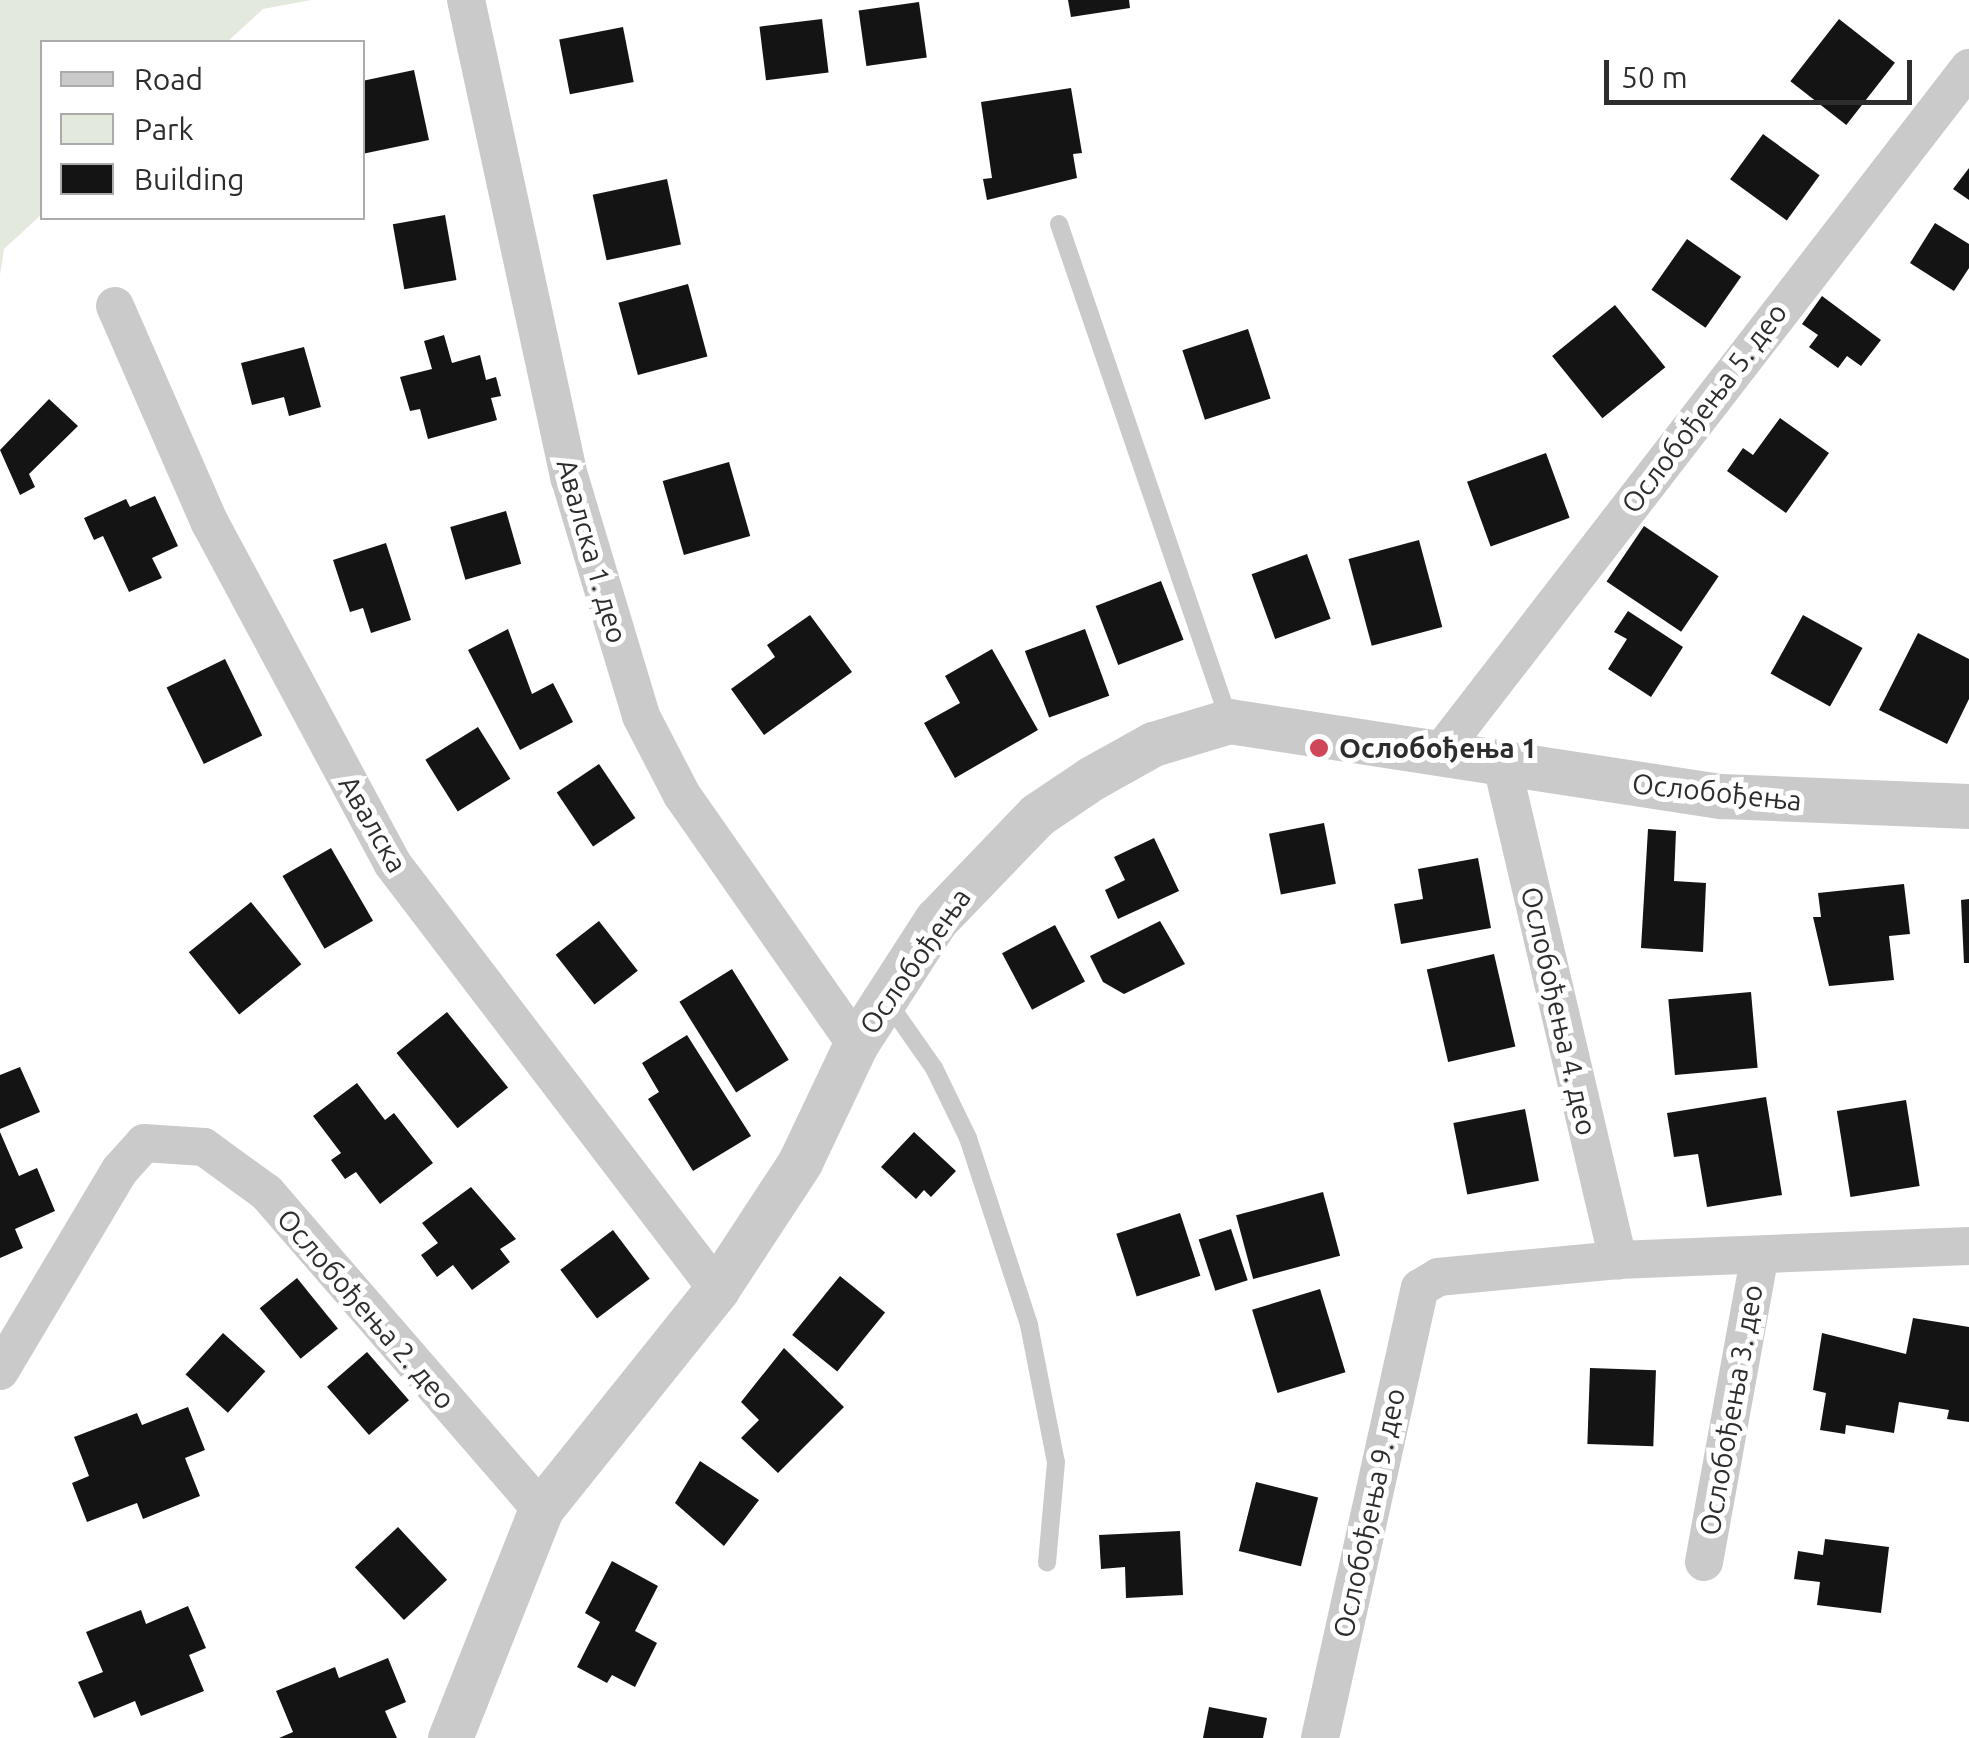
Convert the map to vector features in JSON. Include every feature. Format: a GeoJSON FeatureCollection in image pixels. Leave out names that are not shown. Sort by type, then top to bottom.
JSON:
{"type":"FeatureCollection","features":[{"type":"Feature","properties":{"kind":"street","name":"Авалска 1. део"},"geometry":{"type":"LineString","coordinates":[[466,0],[570,479],[641,716],[682,795],[856,1044]]}},
{"type":"Feature","properties":{"kind":"street","name":"Ослобођења 5. део"},"geometry":{"type":"LineString","coordinates":[[1442,750],[1969,68]]}},
{"type":"Feature","properties":{"kind":"street","name":"Авалска"},"geometry":{"type":"LineString","coordinates":[[116,306],[210,522],[392,863],[717,1289]]}},
{"type":"Feature","properties":{"kind":"street","name":"Ослобођења"},"geometry":{"type":"LineString","coordinates":[[450,1738],[540,1509],[717,1289],[800,1162],[856,1044],[936,920],[1037,815],[1153,744],[1229,721],[1442,750],[1720,796],[1969,806]]}},
{"type":"Feature","properties":{"kind":"street","name":"Ослобођења 4. део"},"geometry":{"type":"LineString","coordinates":[[1500,761],[1618,1260]]}},
{"type":"Feature","properties":{"kind":"street","name":"Ослобођења 2. део"},"geometry":{"type":"LineString","coordinates":[[0,1371],[120,1170],[144,1143],[170,1140],[215,1153],[267,1193],[540,1509]]}},
{"type":"Feature","properties":{"kind":"street"},"geometry":{"type":"LineString","coordinates":[[1618,1260],[1759,1258],[1969,1246]]}},
{"type":"Feature","properties":{"kind":"street","name":"Ослобођења 3. део"},"geometry":{"type":"LineString","coordinates":[[1704,1562],[1759,1258]]}},
{"type":"Feature","properties":{"kind":"street","name":"Ослобођења 9. део"},"geometry":{"type":"LineString","coordinates":[[1320,1738],[1420,1288],[1438,1276],[1618,1260]]}},
{"type":"Feature","properties":{"kind":"lane"},"geometry":{"type":"LineString","coordinates":[[1059,224],[1229,721]]}},
{"type":"Feature","properties":{"kind":"lane"},"geometry":{"type":"LineString","coordinates":[[884,996],[934,1068],[960,1120],[1029,1325],[1056,1462],[1047,1563]]}},
{"type":"Feature","properties":{"kind":"green space"},"geometry":{"type":"Polygon","coordinates":[[[0,0],[311,0],[263,9],[229,40],[40,40],[40,216],[4,249],[0,275],[0,0]]]}},
{"type":"Feature","properties":{"kind":"building"},"geometry":{"type":"Polygon","coordinates":[[[1068,0],[1129,0],[1130,8],[1071,17],[1068,0]]]}},
{"type":"Feature","properties":{"kind":"building"},"geometry":{"type":"Polygon","coordinates":[[[919,2],[927,57],[866,66],[859,10],[919,2]]]}},
{"type":"Feature","properties":{"kind":"building"},"geometry":{"type":"Polygon","coordinates":[[[822,19],[829,73],[766,80],[759,27],[822,19]]]}},
{"type":"Feature","properties":{"kind":"building"},"geometry":{"type":"Polygon","coordinates":[[[1839,19],[1895,63],[1846,125],[1790,81],[1839,19]]]}},
{"type":"Feature","properties":{"kind":"building"},"geometry":{"type":"Polygon","coordinates":[[[623,27],[634,82],[570,94],[559,39],[623,27]]]}},
{"type":"Feature","properties":{"kind":"building"},"geometry":{"type":"Polygon","coordinates":[[[414,70],[429,140],[365,153],[365,80],[414,70]]]}},
{"type":"Feature","properties":{"kind":"building"},"geometry":{"type":"Polygon","coordinates":[[[1071,88],[1082,153],[1073,154],[1077,178],[987,200],[983,179],[992,178],[981,102],[1071,88]]]}},
{"type":"Feature","properties":{"kind":"building"},"geometry":{"type":"Polygon","coordinates":[[[1763,134],[1820,175],[1787,220],[1730,179],[1763,134]]]}},
{"type":"Feature","properties":{"kind":"building"},"geometry":{"type":"Polygon","coordinates":[[[1969,168],[1969,200],[1953,189],[1969,168]]]}},
{"type":"Feature","properties":{"kind":"building"},"geometry":{"type":"Polygon","coordinates":[[[667,179],[681,245],[607,260],[593,195],[667,179]]]}},
{"type":"Feature","properties":{"kind":"building"},"geometry":{"type":"Polygon","coordinates":[[[445,215],[456,280],[404,289],[393,224],[445,215]]]}},
{"type":"Feature","properties":{"kind":"building"},"geometry":{"type":"Polygon","coordinates":[[[1935,223],[1969,244],[1969,268],[1954,291],[1910,263],[1935,223]]]}},
{"type":"Feature","properties":{"kind":"building"},"geometry":{"type":"Polygon","coordinates":[[[1687,239],[1741,277],[1706,328],[1651,290],[1687,239]]]}},
{"type":"Feature","properties":{"kind":"building"},"geometry":{"type":"Polygon","coordinates":[[[688,284],[707,356],[638,375],[618,303],[688,284]]]}},
{"type":"Feature","properties":{"kind":"building"},"geometry":{"type":"Polygon","coordinates":[[[1822,296],[1881,340],[1861,366],[1847,356],[1838,368],[1809,347],[1818,335],[1802,324],[1822,296]]]}},
{"type":"Feature","properties":{"kind":"building"},"geometry":{"type":"Polygon","coordinates":[[[1615,305],[1665,367],[1602,418],[1552,356],[1615,305]]]}},
{"type":"Feature","properties":{"kind":"building"},"geometry":{"type":"Polygon","coordinates":[[[1248,329],[1271,398],[1205,420],[1182,350],[1248,329]]]}},
{"type":"Feature","properties":{"kind":"building"},"geometry":{"type":"Polygon","coordinates":[[[444,335],[452,363],[480,355],[486,380],[496,377],[501,396],[491,398],[497,420],[428,439],[420,409],[410,411],[400,377],[432,369],[424,341],[444,335]]]}},
{"type":"Feature","properties":{"kind":"building"},"geometry":{"type":"Polygon","coordinates":[[[304,347],[321,407],[289,416],[284,397],[252,405],[241,363],[304,347]]]}},
{"type":"Feature","properties":{"kind":"building"},"geometry":{"type":"Polygon","coordinates":[[[49,399],[78,426],[29,474],[35,487],[20,495],[0,450],[49,399]]]}},
{"type":"Feature","properties":{"kind":"building"},"geometry":{"type":"Polygon","coordinates":[[[1780,418],[1829,453],[1786,513],[1727,471],[1743,448],[1753,455],[1780,418]]]}},
{"type":"Feature","properties":{"kind":"building"},"geometry":{"type":"Polygon","coordinates":[[[1546,453],[1570,518],[1491,547],[1467,482],[1546,453]]]}},
{"type":"Feature","properties":{"kind":"building"},"geometry":{"type":"Polygon","coordinates":[[[729,462],[750,536],[684,555],[663,481],[729,462]]]}},
{"type":"Feature","properties":{"kind":"building"},"geometry":{"type":"Polygon","coordinates":[[[155,496],[178,546],[152,558],[162,578],[129,592],[103,536],[94,540],[84,518],[126,499],[130,507],[155,496]]]}},
{"type":"Feature","properties":{"kind":"building"},"geometry":{"type":"Polygon","coordinates":[[[506,511],[521,564],[465,580],[450,527],[506,511]]]}},
{"type":"Feature","properties":{"kind":"building"},"geometry":{"type":"Polygon","coordinates":[[[1644,526],[1719,576],[1681,632],[1607,582],[1644,526]]]}},
{"type":"Feature","properties":{"kind":"building"},"geometry":{"type":"Polygon","coordinates":[[[1419,540],[1442,627],[1372,646],[1348,559],[1419,540]]]}},
{"type":"Feature","properties":{"kind":"building"},"geometry":{"type":"Polygon","coordinates":[[[386,543],[411,620],[371,633],[363,608],[350,612],[333,560],[386,543]]]}},
{"type":"Feature","properties":{"kind":"building"},"geometry":{"type":"Polygon","coordinates":[[[1307,554],[1331,619],[1275,639],[1252,574],[1307,554]]]}},
{"type":"Feature","properties":{"kind":"building"},"geometry":{"type":"Polygon","coordinates":[[[1161,581],[1184,640],[1118,665],[1096,606],[1161,581]]]}},
{"type":"Feature","properties":{"kind":"building"},"geometry":{"type":"Polygon","coordinates":[[[1628,611],[1683,647],[1651,697],[1608,669],[1627,639],[1614,632],[1628,611]]]}},
{"type":"Feature","properties":{"kind":"building"},"geometry":{"type":"Polygon","coordinates":[[[810,615],[852,672],[764,735],[731,689],[775,657],[767,645],[810,615]]]}},
{"type":"Feature","properties":{"kind":"building"},"geometry":{"type":"Polygon","coordinates":[[[1803,615],[1862,648],[1830,707],[1771,674],[1803,615]]]}},
{"type":"Feature","properties":{"kind":"building"},"geometry":{"type":"Polygon","coordinates":[[[508,629],[532,694],[553,683],[573,722],[520,750],[468,650],[508,629]]]}},
{"type":"Feature","properties":{"kind":"building"},"geometry":{"type":"Polygon","coordinates":[[[1085,629],[1109,696],[1049,718],[1025,651],[1085,629]]]}},
{"type":"Feature","properties":{"kind":"building"},"geometry":{"type":"Polygon","coordinates":[[[1918,633],[1969,659],[1969,699],[1947,744],[1879,710],[1918,633]]]}},
{"type":"Feature","properties":{"kind":"building"},"geometry":{"type":"Polygon","coordinates":[[[992,649],[1038,730],[955,778],[924,723],[960,703],[945,676],[992,649]]]}},
{"type":"Feature","properties":{"kind":"building"},"geometry":{"type":"Polygon","coordinates":[[[225,659],[262,735],[204,764],[167,687],[225,659]]]}},
{"type":"Feature","properties":{"kind":"building"},"geometry":{"type":"Polygon","coordinates":[[[478,727],[510,779],[458,812],[425,760],[478,727]]]}},
{"type":"Feature","properties":{"kind":"building"},"geometry":{"type":"Polygon","coordinates":[[[599,764],[635,818],[593,846],[557,793],[599,764]]]}},
{"type":"Feature","properties":{"kind":"building"},"geometry":{"type":"Polygon","coordinates":[[[1324,823],[1336,884],[1281,895],[1269,834],[1324,823]]]}},
{"type":"Feature","properties":{"kind":"building"},"geometry":{"type":"Polygon","coordinates":[[[1648,829],[1676,831],[1674,881],[1706,883],[1703,952],[1641,948],[1648,829]]]}},
{"type":"Feature","properties":{"kind":"building"},"geometry":{"type":"Polygon","coordinates":[[[1154,838],[1179,891],[1118,919],[1105,890],[1125,880],[1114,857],[1154,838]]]}},
{"type":"Feature","properties":{"kind":"building"},"geometry":{"type":"Polygon","coordinates":[[[331,848],[373,921],[325,949],[283,876],[331,848]]]}},
{"type":"Feature","properties":{"kind":"building"},"geometry":{"type":"Polygon","coordinates":[[[1478,858],[1491,928],[1401,944],[1394,904],[1423,899],[1418,869],[1478,858]]]}},
{"type":"Feature","properties":{"kind":"building"},"geometry":{"type":"Polygon","coordinates":[[[1904,884],[1910,934],[1889,936],[1894,980],[1829,986],[1813,917],[1821,917],[1818,893],[1904,884]]]}},
{"type":"Feature","properties":{"kind":"building"},"geometry":{"type":"Polygon","coordinates":[[[1969,899],[1969,963],[1964,963],[1961,900],[1969,899]]]}},
{"type":"Feature","properties":{"kind":"building"},"geometry":{"type":"Polygon","coordinates":[[[251,902],[301,964],[239,1015],[189,952],[251,902]]]}},
{"type":"Feature","properties":{"kind":"building"},"geometry":{"type":"Polygon","coordinates":[[[599,921],[638,971],[594,1005],[556,955],[599,921]]]}},
{"type":"Feature","properties":{"kind":"building"},"geometry":{"type":"Polygon","coordinates":[[[1160,921],[1185,964],[1124,994],[1103,982],[1090,956],[1160,921]]]}},
{"type":"Feature","properties":{"kind":"building"},"geometry":{"type":"Polygon","coordinates":[[[1055,925],[1085,982],[1032,1010],[1002,953],[1055,925]]]}},
{"type":"Feature","properties":{"kind":"building"},"geometry":{"type":"Polygon","coordinates":[[[1494,954],[1515,1047],[1448,1062],[1427,970],[1494,954]]]}},
{"type":"Feature","properties":{"kind":"building"},"geometry":{"type":"Polygon","coordinates":[[[732,969],[789,1060],[736,1093],[679,1002],[732,969]]]}},
{"type":"Feature","properties":{"kind":"building"},"geometry":{"type":"Polygon","coordinates":[[[1751,992],[1758,1068],[1675,1075],[1668,999],[1751,992]]]}},
{"type":"Feature","properties":{"kind":"building"},"geometry":{"type":"Polygon","coordinates":[[[447,1012],[508,1087],[458,1128],[396,1053],[447,1012]]]}},
{"type":"Feature","properties":{"kind":"building"},"geometry":{"type":"Polygon","coordinates":[[[687,1035],[751,1136],[693,1171],[648,1099],[659,1092],[642,1063],[687,1035]]]}},
{"type":"Feature","properties":{"kind":"building"},"geometry":{"type":"Polygon","coordinates":[[[20,1067],[40,1112],[0,1129],[0,1075],[20,1067]]]}},
{"type":"Feature","properties":{"kind":"building"},"geometry":{"type":"Polygon","coordinates":[[[357,1083],[385,1120],[394,1113],[433,1163],[380,1204],[356,1172],[345,1179],[331,1160],[341,1153],[313,1116],[357,1083]]]}},
{"type":"Feature","properties":{"kind":"building"},"geometry":{"type":"Polygon","coordinates":[[[1766,1097],[1782,1195],[1707,1207],[1698,1154],[1674,1157],[1667,1113],[1766,1097]]]}},
{"type":"Feature","properties":{"kind":"building"},"geometry":{"type":"Polygon","coordinates":[[[1906,1100],[1920,1186],[1850,1197],[1837,1111],[1906,1100]]]}},
{"type":"Feature","properties":{"kind":"building"},"geometry":{"type":"Polygon","coordinates":[[[1525,1109],[1539,1181],[1467,1195],[1453,1123],[1525,1109]]]}},
{"type":"Feature","properties":{"kind":"building"},"geometry":{"type":"Polygon","coordinates":[[[0,1132],[19,1176],[37,1168],[55,1211],[15,1229],[23,1248],[0,1258],[0,1132]]]}},
{"type":"Feature","properties":{"kind":"building"},"geometry":{"type":"Polygon","coordinates":[[[914,1132],[956,1171],[931,1197],[924,1190],[916,1199],[881,1167],[914,1132]]]}},
{"type":"Feature","properties":{"kind":"building"},"geometry":{"type":"Polygon","coordinates":[[[471,1187],[516,1239],[500,1249],[510,1262],[472,1290],[453,1265],[437,1277],[421,1255],[438,1243],[422,1223],[471,1187]]]}},
{"type":"Feature","properties":{"kind":"building"},"geometry":{"type":"Polygon","coordinates":[[[1323,1192],[1340,1256],[1253,1279],[1236,1215],[1323,1192]]]}},
{"type":"Feature","properties":{"kind":"building"},"geometry":{"type":"Polygon","coordinates":[[[1180,1213],[1200,1276],[1137,1296],[1116,1234],[1180,1213]]]}},
{"type":"Feature","properties":{"kind":"building"},"geometry":{"type":"Polygon","coordinates":[[[1231,1229],[1248,1280],[1215,1291],[1199,1240],[1231,1229]]]}},
{"type":"Feature","properties":{"kind":"building"},"geometry":{"type":"Polygon","coordinates":[[[613,1230],[650,1279],[597,1318],[560,1270],[613,1230]]]}},
{"type":"Feature","properties":{"kind":"building"},"geometry":{"type":"Polygon","coordinates":[[[840,1276],[885,1313],[837,1372],[792,1335],[840,1276]]]}},
{"type":"Feature","properties":{"kind":"building"},"geometry":{"type":"Polygon","coordinates":[[[297,1278],[338,1329],[301,1359],[260,1308],[297,1278]]]}},
{"type":"Feature","properties":{"kind":"building"},"geometry":{"type":"Polygon","coordinates":[[[1320,1289],[1345,1372],[1278,1393],[1252,1310],[1320,1289]]]}},
{"type":"Feature","properties":{"kind":"building"},"geometry":{"type":"Polygon","coordinates":[[[1913,1318],[1969,1327],[1969,1422],[1947,1419],[1949,1410],[1899,1402],[1894,1433],[1846,1425],[1845,1434],[1820,1430],[1826,1393],[1813,1390],[1822,1333],[1906,1354],[1913,1318]]]}},
{"type":"Feature","properties":{"kind":"building"},"geometry":{"type":"Polygon","coordinates":[[[223,1333],[265,1371],[228,1413],[186,1375],[223,1333]]]}},
{"type":"Feature","properties":{"kind":"building"},"geometry":{"type":"Polygon","coordinates":[[[784,1348],[844,1407],[778,1473],[741,1438],[759,1420],[741,1402],[784,1348]]]}},
{"type":"Feature","properties":{"kind":"building"},"geometry":{"type":"Polygon","coordinates":[[[367,1352],[409,1400],[369,1435],[327,1387],[367,1352]]]}},
{"type":"Feature","properties":{"kind":"building"},"geometry":{"type":"Polygon","coordinates":[[[1590,1368],[1656,1370],[1653,1446],[1587,1444],[1590,1368]]]}},
{"type":"Feature","properties":{"kind":"building"},"geometry":{"type":"Polygon","coordinates":[[[188,1407],[205,1450],[185,1458],[200,1496],[143,1519],[137,1503],[87,1522],[72,1483],[89,1476],[74,1437],[137,1413],[142,1425],[188,1407]]]}},
{"type":"Feature","properties":{"kind":"building"},"geometry":{"type":"Polygon","coordinates":[[[700,1461],[759,1500],[724,1546],[675,1503],[700,1461]]]}},
{"type":"Feature","properties":{"kind":"building"},"geometry":{"type":"Polygon","coordinates":[[[1256,1482],[1318,1497],[1301,1566],[1239,1551],[1256,1482]]]}},
{"type":"Feature","properties":{"kind":"building"},"geometry":{"type":"Polygon","coordinates":[[[398,1527],[447,1580],[404,1620],[355,1567],[398,1527]]]}},
{"type":"Feature","properties":{"kind":"building"},"geometry":{"type":"Polygon","coordinates":[[[1180,1531],[1183,1595],[1126,1598],[1125,1567],[1101,1569],[1099,1535],[1180,1531]]]}},
{"type":"Feature","properties":{"kind":"building"},"geometry":{"type":"Polygon","coordinates":[[[1825,1539],[1889,1547],[1881,1613],[1817,1605],[1820,1582],[1794,1579],[1798,1551],[1823,1555],[1825,1539]]]}},
{"type":"Feature","properties":{"kind":"building"},"geometry":{"type":"Polygon","coordinates":[[[612,1561],[658,1586],[635,1631],[657,1643],[635,1687],[612,1675],[607,1683],[577,1667],[600,1622],[585,1613],[612,1561]]]}},
{"type":"Feature","properties":{"kind":"building"},"geometry":{"type":"Polygon","coordinates":[[[188,1606],[206,1648],[189,1655],[204,1691],[141,1716],[135,1701],[94,1718],[78,1682],[103,1672],[86,1632],[141,1610],[146,1624],[188,1606]]]}},
{"type":"Feature","properties":{"kind":"building"},"geometry":{"type":"Polygon","coordinates":[[[388,1658],[406,1702],[385,1711],[397,1738],[279,1738],[293,1732],[276,1691],[335,1667],[339,1678],[388,1658]]]}},
{"type":"Feature","properties":{"kind":"building"},"geometry":{"type":"Polygon","coordinates":[[[1209,1707],[1267,1718],[1263,1738],[1203,1738],[1209,1707]]]}},
{"type":"Feature","properties":{"kind":"place","name":"Ослобођења 1"},"geometry":{"type":"Point","coordinates":[1319,748]}}]}
